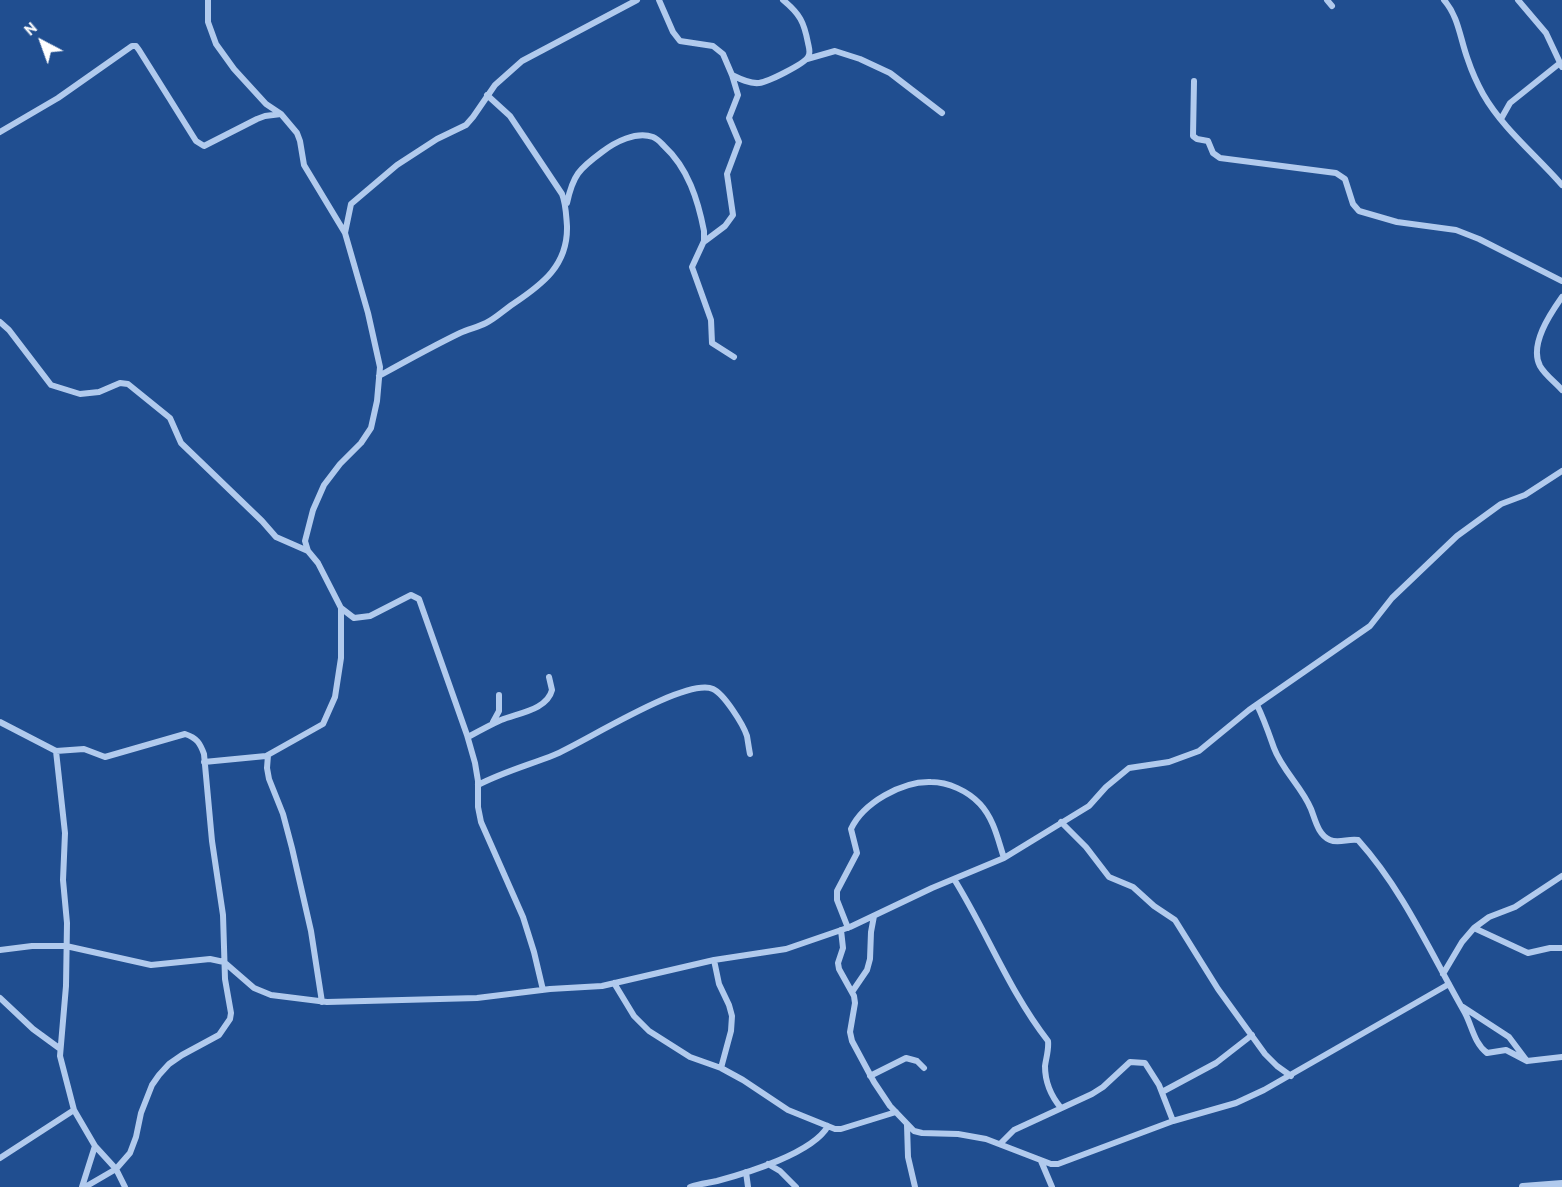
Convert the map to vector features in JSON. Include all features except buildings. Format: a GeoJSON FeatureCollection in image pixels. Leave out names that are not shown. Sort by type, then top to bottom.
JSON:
{"type":"FeatureCollection","features":[{"type":"Feature","properties":{"kind":"street"},"geometry":{"type":"LineString","coordinates":[[208,0],[208,22],[216,44],[234,69],[266,104],[281,114],[297,133],[304,165],[345,233],[368,313],[380,367],[377,401],[371,428],[361,443],[340,464],[324,485],[307,530],[305,542],[308,551],[318,563],[341,608],[354,618],[364,618],[406,596],[418,597],[468,737],[478,786],[481,822],[523,917],[543,990]]}},
{"type":"Feature","properties":{"kind":"street"},"geometry":{"type":"LineString","coordinates":[[345,233],[351,204],[397,165],[437,139],[466,125],[479,110],[486,95],[510,70],[522,61],[637,0]]}},
{"type":"Feature","properties":{"kind":"street"},"geometry":{"type":"LineString","coordinates":[[659,0],[675,36],[680,41],[716,48],[723,54],[738,95],[729,118],[740,142],[727,174],[733,215],[725,226],[704,241],[692,267],[711,320],[712,343],[734,357]]}},
{"type":"Feature","properties":{"kind":"street"},"geometry":{"type":"LineString","coordinates":[[783,0],[797,12],[803,21],[810,51],[807,58]]}},
{"type":"Feature","properties":{"kind":"street"},"geometry":{"type":"LineString","coordinates":[[1444,0],[1458,22],[1468,61],[1489,104],[1562,185]]}},
{"type":"Feature","properties":{"kind":"street"},"geometry":{"type":"LineString","coordinates":[[1501,119],[1510,103],[1561,65],[1546,33],[1518,0]]}},
{"type":"Feature","properties":{"kind":"street"},"geometry":{"type":"LineString","coordinates":[[0,132],[58,98],[132,46],[136,46],[139,50],[195,141],[200,145],[204,146],[257,119],[281,114]]}},
{"type":"Feature","properties":{"kind":"street"},"geometry":{"type":"LineString","coordinates":[[732,75],[760,83],[796,66],[807,58],[835,51],[860,59],[890,73],[942,113]]}},
{"type":"Feature","properties":{"kind":"street"},"geometry":{"type":"LineString","coordinates":[[1194,81],[1193,136],[1208,141],[1213,153],[1220,158],[1336,173],[1345,179],[1353,204],[1359,211],[1397,222],[1456,230],[1479,239],[1562,281]]}},
{"type":"Feature","properties":{"kind":"street"},"geometry":{"type":"LineString","coordinates":[[379,376],[462,332],[486,323],[529,294],[556,266],[567,243],[566,207],[562,194],[510,116],[486,95]]}},
{"type":"Feature","properties":{"kind":"street"},"geometry":{"type":"LineString","coordinates":[[566,207],[574,178],[595,158],[613,144],[623,140],[636,136],[653,137],[674,155],[686,173],[702,219],[704,241]]}},
{"type":"Feature","properties":{"kind":"street"},"geometry":{"type":"LineString","coordinates":[[1562,297],[1549,315],[1536,354],[1539,364],[1562,390]]}},
{"type":"Feature","properties":{"kind":"street"},"geometry":{"type":"LineString","coordinates":[[0,322],[9,330],[51,385],[80,394],[99,392],[120,383],[128,384],[170,418],[181,444],[276,537],[308,551]]}},
{"type":"Feature","properties":{"kind":"street"},"geometry":{"type":"LineString","coordinates":[[0,950],[32,946],[66,946],[151,965],[210,959],[224,962],[254,988],[271,995],[322,1002],[483,998],[614,983],[714,960],[786,949],[848,928],[1004,858],[1089,806],[1106,787],[1129,768],[1169,762],[1199,751],[1257,705],[1370,626],[1392,598],[1437,553],[1464,530],[1501,504],[1525,495],[1562,471]]}},
{"type":"Feature","properties":{"kind":"street"},"geometry":{"type":"LineString","coordinates":[[204,762],[248,759],[268,755],[322,724],[335,697],[342,658],[341,608]]}},
{"type":"Feature","properties":{"kind":"street"},"geometry":{"type":"LineString","coordinates":[[468,737],[492,724],[527,712],[548,698],[552,690],[549,677]]}},
{"type":"Feature","properties":{"kind":"street"},"geometry":{"type":"LineString","coordinates":[[478,786],[498,774],[553,755],[626,716],[705,687],[720,694],[739,721],[747,736],[750,754]]}},
{"type":"Feature","properties":{"kind":"street"},"geometry":{"type":"LineString","coordinates":[[492,724],[499,711],[499,694]]}},
{"type":"Feature","properties":{"kind":"street"},"geometry":{"type":"LineString","coordinates":[[1257,705],[1270,732],[1274,749],[1305,798],[1315,823],[1324,836],[1330,840],[1355,839],[1359,842],[1410,911],[1480,1047],[1489,1053],[1506,1050],[1527,1061],[1562,1057]]}},
{"type":"Feature","properties":{"kind":"street"},"geometry":{"type":"LineString","coordinates":[[0,722],[56,751],[84,749],[105,757],[185,734],[194,737],[200,743],[204,762],[223,915],[224,962],[230,1019],[219,1035],[176,1060],[159,1075],[152,1085],[141,1113],[130,1153],[116,1169],[83,1187]]}},
{"type":"Feature","properties":{"kind":"street"},"geometry":{"type":"LineString","coordinates":[[56,751],[65,833],[63,880],[66,986],[59,1048],[74,1110],[95,1146],[116,1169],[125,1187]]}},
{"type":"Feature","properties":{"kind":"street"},"geometry":{"type":"LineString","coordinates":[[268,755],[269,779],[283,814],[311,931],[322,1002]]}},
{"type":"Feature","properties":{"kind":"street"},"geometry":{"type":"LineString","coordinates":[[848,928],[837,900],[837,891],[857,853],[851,829],[854,821],[866,808],[892,792],[928,782],[952,786],[969,795],[989,816],[1004,858]]}},
{"type":"Feature","properties":{"kind":"street"},"geometry":{"type":"LineString","coordinates":[[1062,822],[1086,847],[1109,877],[1133,887],[1154,906],[1175,920],[1218,989],[1265,1054],[1291,1076]]}},
{"type":"Feature","properties":{"kind":"street"},"geometry":{"type":"LineString","coordinates":[[1443,974],[1473,928],[1489,917],[1515,907],[1562,876]]}},
{"type":"Feature","properties":{"kind":"street"},"geometry":{"type":"LineString","coordinates":[[954,879],[1032,1021],[1048,1041],[1045,1067],[1048,1085],[1060,1108]]}},
{"type":"Feature","properties":{"kind":"street"},"geometry":{"type":"LineString","coordinates":[[852,992],[867,970],[874,916]]}},
{"type":"Feature","properties":{"kind":"street"},"geometry":{"type":"LineString","coordinates":[[1473,928],[1528,953],[1562,948]]}},
{"type":"Feature","properties":{"kind":"street"},"geometry":{"type":"LineString","coordinates":[[841,930],[843,948],[838,963],[839,969],[852,992],[855,1003],[850,1032],[852,1041],[870,1076],[907,1125],[914,1131],[922,1133],[958,1134],[1001,1143],[1041,1161],[1058,1164],[1173,1121],[1236,1102],[1291,1076],[1449,984]]}},
{"type":"Feature","properties":{"kind":"street"},"geometry":{"type":"LineString","coordinates":[[714,960],[719,984],[732,1016],[731,1031],[721,1068]]}},
{"type":"Feature","properties":{"kind":"street"},"geometry":{"type":"LineString","coordinates":[[614,983],[634,1016],[649,1031],[690,1057],[721,1068],[788,1110],[841,1129],[896,1112]]}},
{"type":"Feature","properties":{"kind":"street"},"geometry":{"type":"LineString","coordinates":[[0,998],[8,1003],[33,1029],[59,1048]]}},
{"type":"Feature","properties":{"kind":"street"},"geometry":{"type":"LineString","coordinates":[[1460,1005],[1509,1037],[1527,1061]]}},
{"type":"Feature","properties":{"kind":"street"},"geometry":{"type":"LineString","coordinates":[[1162,1092],[1216,1063],[1252,1035]]}},
{"type":"Feature","properties":{"kind":"street"},"geometry":{"type":"LineString","coordinates":[[870,1076],[906,1058],[917,1061],[924,1068]]}},
{"type":"Feature","properties":{"kind":"street"},"geometry":{"type":"LineString","coordinates":[[1001,1143],[1014,1130],[1098,1091],[1130,1062],[1145,1063],[1162,1092],[1173,1121]]}},
{"type":"Feature","properties":{"kind":"street"},"geometry":{"type":"LineString","coordinates":[[0,1158],[74,1110]]}},
{"type":"Feature","properties":{"kind":"street"},"geometry":{"type":"LineString","coordinates":[[907,1125],[908,1157],[915,1187]]}},
{"type":"Feature","properties":{"kind":"street"},"geometry":{"type":"LineString","coordinates":[[690,1187],[768,1164],[815,1143],[824,1135],[828,1126]]}},
{"type":"Feature","properties":{"kind":"street"},"geometry":{"type":"LineString","coordinates":[[83,1187],[95,1146]]}},
{"type":"Feature","properties":{"kind":"street"},"geometry":{"type":"LineString","coordinates":[[1041,1161],[1052,1187]]}},
{"type":"Feature","properties":{"kind":"street"},"geometry":{"type":"LineString","coordinates":[[768,1164],[780,1171],[796,1187]]}},
{"type":"Feature","properties":{"kind":"street"},"geometry":{"type":"LineString","coordinates":[[746,1172],[748,1187]]}},
{"type":"Feature","properties":{"kind":"street"},"geometry":{"type":"LineString","coordinates":[[1523,1187],[1562,1184]]}}]}
